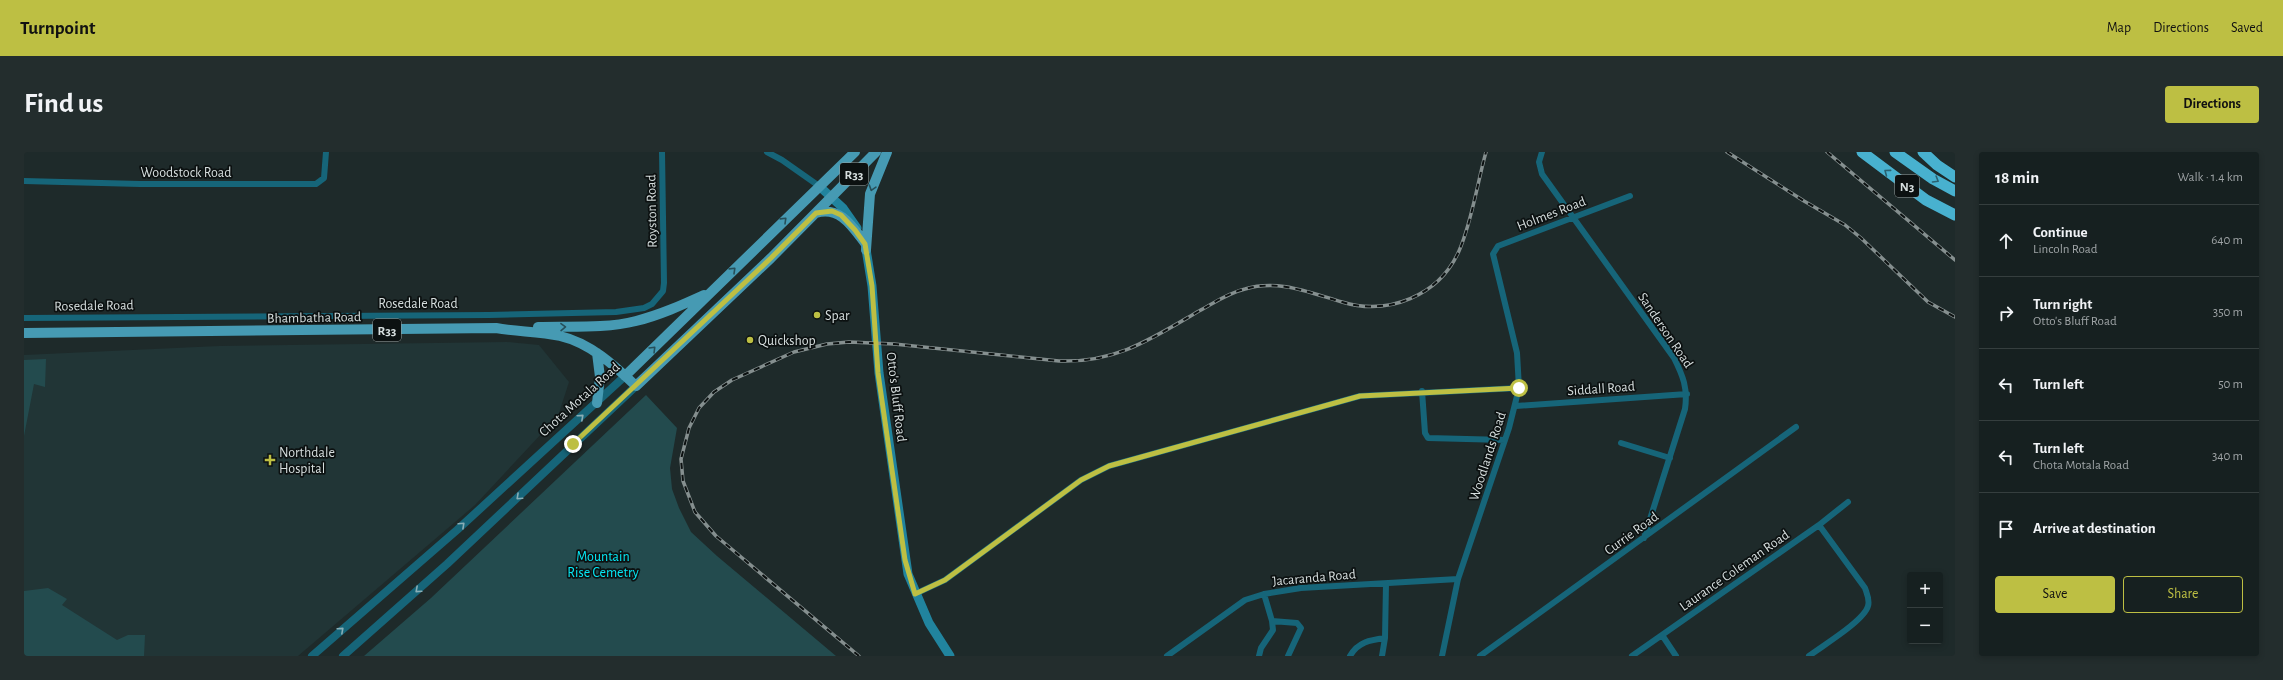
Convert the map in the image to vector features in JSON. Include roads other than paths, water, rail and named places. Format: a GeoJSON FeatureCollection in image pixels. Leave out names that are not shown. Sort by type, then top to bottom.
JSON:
{"type":"FeatureCollection","features":[{"type":"Feature","properties":{"kind":"highway","name":"N3"},"geometry":{"type":"LineString","coordinates":[[1862,152],[1920,195],[1955,215]]}},
{"type":"Feature","properties":{"kind":"highway","name":"N3"},"geometry":{"type":"LineString","coordinates":[[1895,152],[1933,179],[1955,191]]}},
{"type":"Feature","properties":{"kind":"highway"},"geometry":{"type":"LineString","coordinates":[[1923,152],[1937,165],[1955,177]]}},
{"type":"Feature","properties":{"kind":"highway"},"geometry":{"type":"LineString","coordinates":[[1932,152],[1955,174]]}},
{"type":"Feature","properties":{"kind":"main road","name":"Chota Motala Road"},"geometry":{"type":"LineString","coordinates":[[625,376],[855,152]]}},
{"type":"Feature","properties":{"kind":"main road","name":"Chota Motala Road"},"geometry":{"type":"LineString","coordinates":[[636,386],[816,213],[831,196],[876,152]]}},
{"type":"Feature","properties":{"kind":"main road"},"geometry":{"type":"LineString","coordinates":[[866,247],[870,194],[887,152]]}},
{"type":"Feature","properties":{"kind":"main road","name":"Otto's Bluff Road"},"geometry":{"type":"LineString","coordinates":[[819,186],[831,196],[852,220],[866,247],[872,286],[878,373],[905,560],[915,594],[931,627],[950,656]]}},
{"type":"Feature","properties":{"kind":"main road"},"geometry":{"type":"LineString","coordinates":[[816,213],[828,210],[837,213],[851,226],[866,247]]}},
{"type":"Feature","properties":{"kind":"main road"},"geometry":{"type":"LineString","coordinates":[[496,328],[597,326],[635,322],[668,311],[710,292]]}},
{"type":"Feature","properties":{"kind":"main road","name":"Bhambatha Road"},"geometry":{"type":"LineString","coordinates":[[24,333],[496,328],[560,336],[585,345],[597,353],[636,386]]}},
{"type":"Feature","properties":{"kind":"main road"},"geometry":{"type":"LineString","coordinates":[[597,353],[600,377],[597,403]]}},
{"type":"Feature","properties":{"kind":"street","name":"Royston Road"},"geometry":{"type":"LineString","coordinates":[[662,152],[664,269]]}},
{"type":"Feature","properties":{"kind":"street","name":"Otto's Bluff Road"},"geometry":{"type":"LineString","coordinates":[[767,152],[782,160],[819,186]]}},
{"type":"Feature","properties":{"kind":"street","name":"Sanderson Road"},"geometry":{"type":"LineString","coordinates":[[1542,152],[1539,162],[1542,174],[1674,358],[1684,377],[1688,394]]}},
{"type":"Feature","properties":{"kind":"street","name":"Woodstock Road"},"geometry":{"type":"LineString","coordinates":[[24,181],[140,184],[316,184],[324,178],[326,155]]}},
{"type":"Feature","properties":{"kind":"street","name":"Holmes Road"},"geometry":{"type":"LineString","coordinates":[[1494,262],[1493,254],[1498,246],[1630,196]]}},
{"type":"Feature","properties":{"kind":"street","name":"Woodlands Road"},"geometry":{"type":"LineString","coordinates":[[1442,656],[1458,579],[1516,406],[1519,388],[1518,354],[1494,262]]}},
{"type":"Feature","properties":{"kind":"street","name":"Rosedale Road"},"geometry":{"type":"LineString","coordinates":[[24,318],[489,315],[616,312],[644,308],[652,304],[663,291],[664,269]]}},
{"type":"Feature","properties":{"kind":"street","name":"Chota Motala Road"},"geometry":{"type":"LineString","coordinates":[[312,656],[457,530],[625,376]]}},
{"type":"Feature","properties":{"kind":"street","name":"Chota Motala Road"},"geometry":{"type":"LineString","coordinates":[[343,656],[447,564],[636,386]]}},
{"type":"Feature","properties":{"kind":"street"},"geometry":{"type":"LineString","coordinates":[[915,594],[945,580],[1081,480],[1109,466],[1360,396],[1519,388]]}},
{"type":"Feature","properties":{"kind":"street"},"geometry":{"type":"LineString","coordinates":[[1422,392],[1424,433],[1428,438],[1505,440]]}},
{"type":"Feature","properties":{"kind":"street","name":"Siddall Road"},"geometry":{"type":"LineString","coordinates":[[1516,406],[1688,394]]}},
{"type":"Feature","properties":{"kind":"street"},"geometry":{"type":"LineString","coordinates":[[1644,538],[1670,458],[1688,394]]}},
{"type":"Feature","properties":{"kind":"street","name":"Currie Road"},"geometry":{"type":"LineString","coordinates":[[1480,656],[1796,428]]}},
{"type":"Feature","properties":{"kind":"street"},"geometry":{"type":"LineString","coordinates":[[1621,442],[1670,458]]}},
{"type":"Feature","properties":{"kind":"street","name":"Laurance Coleman Road"},"geometry":{"type":"LineString","coordinates":[[1632,656],[1819,525],[1848,502]]}},
{"type":"Feature","properties":{"kind":"street"},"geometry":{"type":"LineString","coordinates":[[1809,656],[1860,618],[1869,605],[1869,598],[1865,588],[1819,525]]}},
{"type":"Feature","properties":{"kind":"street","name":"Jacaranda Road"},"geometry":{"type":"LineString","coordinates":[[1167,656],[1245,600],[1264,594],[1301,588],[1458,579]]}},
{"type":"Feature","properties":{"kind":"street"},"geometry":{"type":"LineString","coordinates":[[1382,656],[1385,638],[1386,584]]}},
{"type":"Feature","properties":{"kind":"street"},"geometry":{"type":"LineString","coordinates":[[1259,656],[1261,648],[1273,630],[1272,621],[1264,594]]}},
{"type":"Feature","properties":{"kind":"street"},"geometry":{"type":"LineString","coordinates":[[1272,621],[1292,622],[1300,626],[1301,631],[1288,656]]}},
{"type":"Feature","properties":{"kind":"street"},"geometry":{"type":"LineString","coordinates":[[1662,635],[1676,656]]}},
{"type":"Feature","properties":{"kind":"street"},"geometry":{"type":"LineString","coordinates":[[1350,656],[1358,646],[1363,643],[1385,638]]}},
{"type":"Feature","properties":{"kind":"railway"},"geometry":{"type":"LineString","coordinates":[[859,656],[716,536],[695,512],[683,481],[681,459],[689,428],[699,408],[714,392],[732,380],[794,352],[827,344],[849,342],[894,344],[1059,361],[1079,361],[1098,358],[1116,353],[1149,340],[1227,296],[1258,286],[1282,286],[1294,288],[1359,306],[1394,304],[1410,299],[1425,291],[1439,280],[1450,267],[1464,239],[1486,152]]}},
{"type":"Feature","properties":{"kind":"railway"},"geometry":{"type":"LineString","coordinates":[[1727,152],[1845,225],[1861,238],[1928,302],[1955,317]]}},
{"type":"Feature","properties":{"kind":"railway"},"geometry":{"type":"LineString","coordinates":[[1827,152],[1955,260]]}},
{"type":"Feature","properties":{"kind":"place","name":"Spar"},"geometry":{"type":"Point","coordinates":[817,315]}},
{"type":"Feature","properties":{"kind":"place","name":"Quickshop"},"geometry":{"type":"Point","coordinates":[750,340]}},
{"type":"Feature","properties":{"kind":"place","name":"Northdale Hospital"},"geometry":{"type":"Point","coordinates":[270,460]}},
{"type":"Feature","properties":{"kind":"park label","name":"Mountain Rise Cemetry"},"geometry":{"type":"Point","coordinates":[603,564]}}]}
